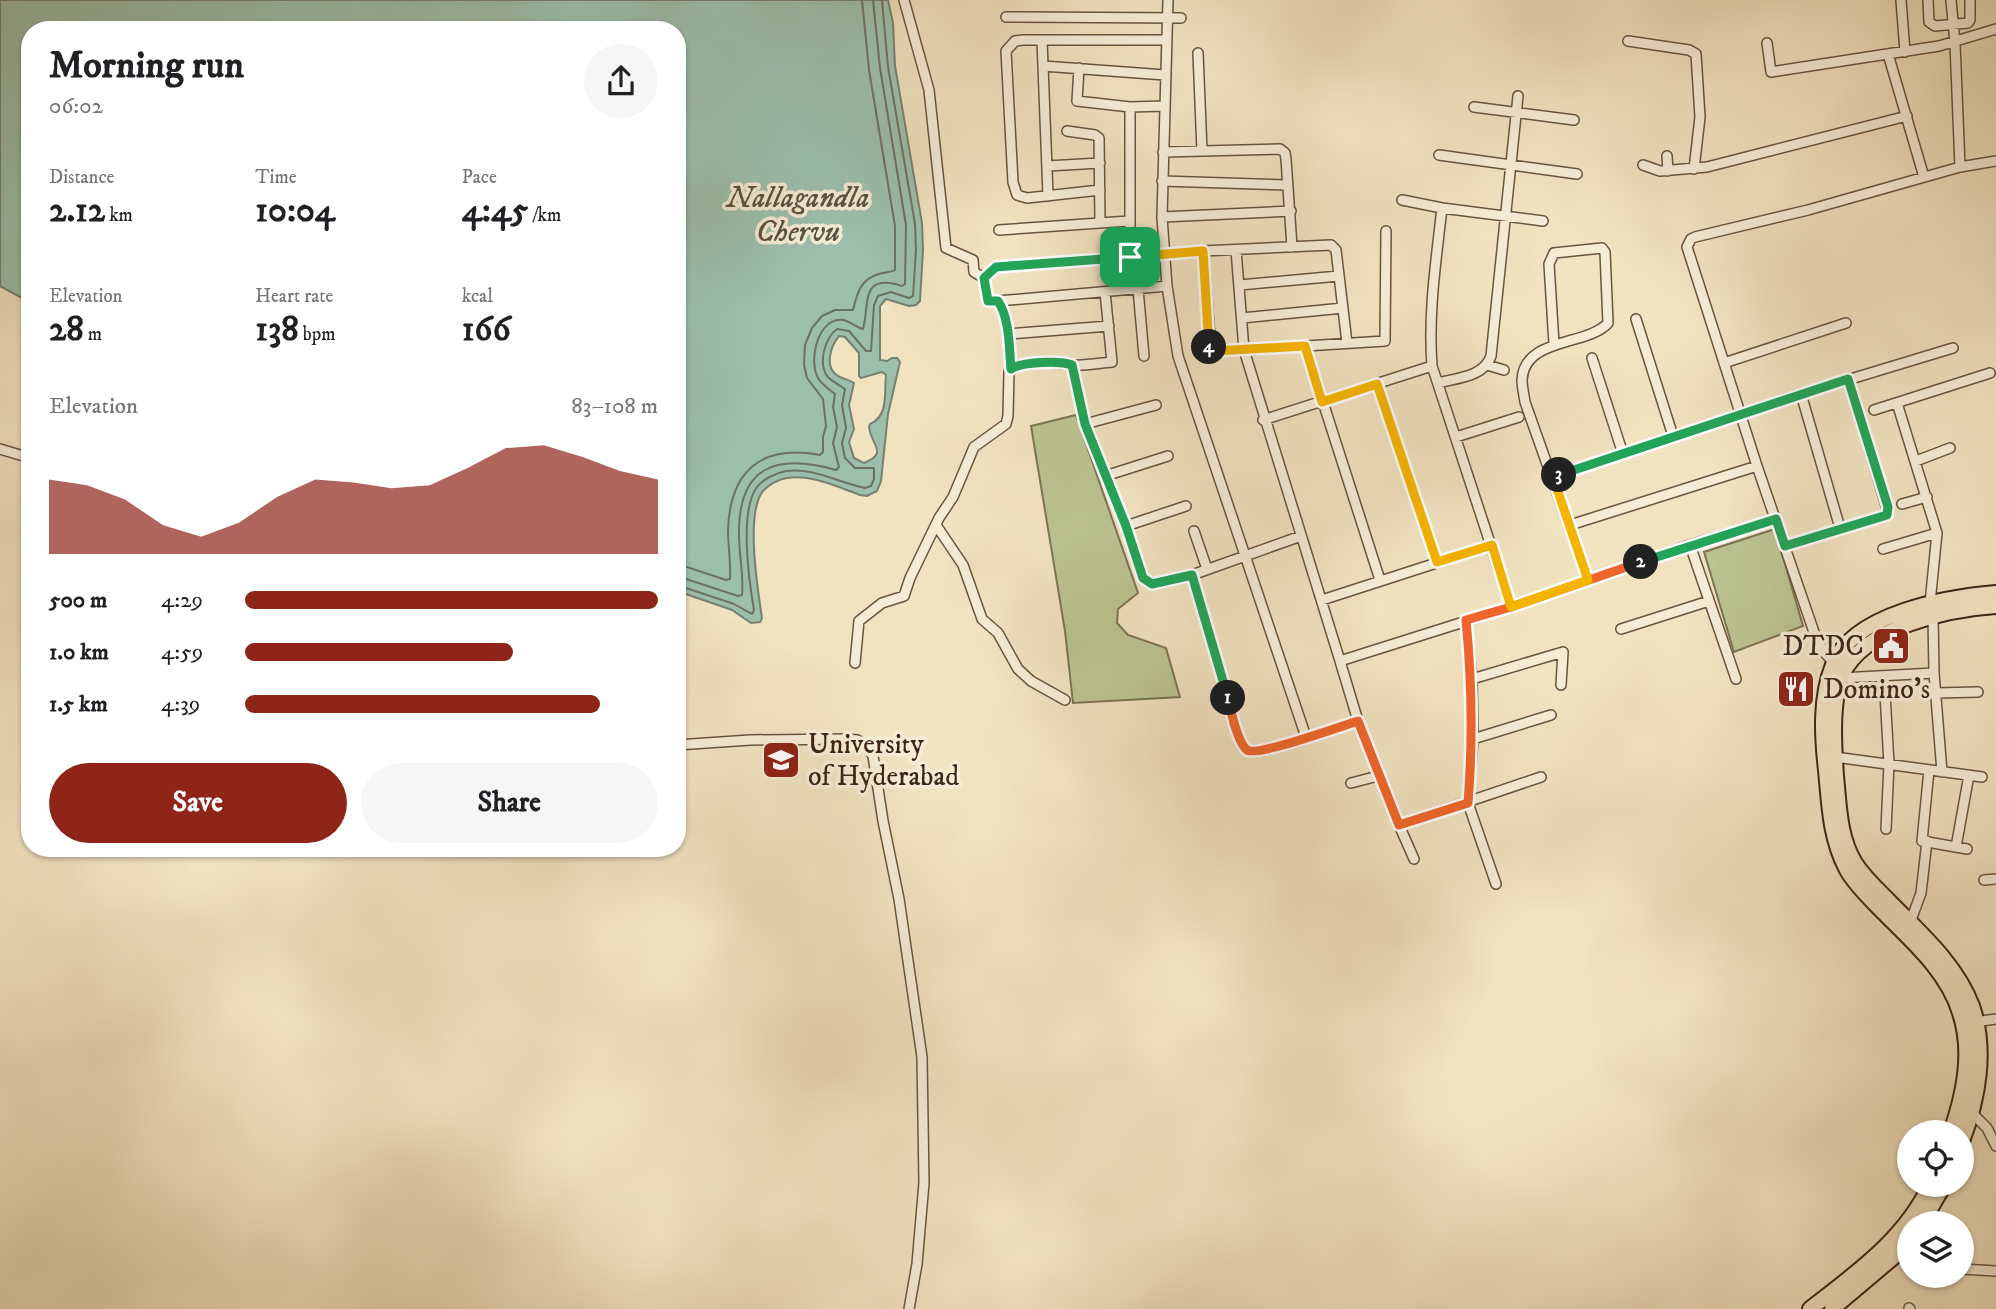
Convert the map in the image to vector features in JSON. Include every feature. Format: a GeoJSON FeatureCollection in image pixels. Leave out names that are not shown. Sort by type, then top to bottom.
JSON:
{"type":"FeatureCollection","features":[{"type":"Feature","properties":{"kind":"main road"},"geometry":{"type":"LineString","coordinates":[[1959,1120],[1965,1111],[1980,1061],[1972,1008],[1955,974],[1866,878],[1847,846],[1839,807],[1835,757],[1837,701],[1833,662],[1847,644],[1886,618],[1996,593]]}},
{"type":"Feature","properties":{"kind":"main road"},"geometry":{"type":"LineString","coordinates":[[1964,1120],[1966,1042],[1955,1000],[1931,962],[1857,884],[1838,849],[1829,809],[1824,757],[1824,710],[1834,681],[1872,643],[1931,609],[1956,610],[1996,606]]}},
{"type":"Feature","properties":{"kind":"main road"},"geometry":{"type":"LineString","coordinates":[[1810,1309],[1890,1243],[1923,1197]]}},
{"type":"Feature","properties":{"kind":"main road"},"geometry":{"type":"LineString","coordinates":[[1832,1309],[1897,1261]]}},
{"type":"Feature","properties":{"kind":"street"},"geometry":{"type":"LineString","coordinates":[[904,0],[929,90],[946,248],[973,260],[974,272],[984,278],[988,301],[1167,286]]}},
{"type":"Feature","properties":{"kind":"street"},"geometry":{"type":"LineString","coordinates":[[1168,0],[1162,217],[1167,286],[1178,356],[1306,737]]}},
{"type":"Feature","properties":{"kind":"street"},"geometry":{"type":"LineString","coordinates":[[1900,0],[1905,52]]}},
{"type":"Feature","properties":{"kind":"street"},"geometry":{"type":"LineString","coordinates":[[1928,0],[1931,26],[1970,22],[1970,0]]}},
{"type":"Feature","properties":{"kind":"street"},"geometry":{"type":"LineString","coordinates":[[1951,0],[1960,167]]}},
{"type":"Feature","properties":{"kind":"street"},"geometry":{"type":"LineString","coordinates":[[1006,17],[1181,18]]}},
{"type":"Feature","properties":{"kind":"street"},"geometry":{"type":"LineString","coordinates":[[1768,43],[1771,72],[1955,43],[1996,29]]}},
{"type":"Feature","properties":{"kind":"street"},"geometry":{"type":"LineString","coordinates":[[1042,40],[1048,196]]}},
{"type":"Feature","properties":{"kind":"street"},"geometry":{"type":"LineString","coordinates":[[1100,190],[1022,197],[1014,189],[1006,51],[1015,41],[1166,40]]}},
{"type":"Feature","properties":{"kind":"street"},"geometry":{"type":"LineString","coordinates":[[1628,41],[1695,52],[1700,117],[1694,169]]}},
{"type":"Feature","properties":{"kind":"street"},"geometry":{"type":"LineString","coordinates":[[1198,53],[1202,151]]}},
{"type":"Feature","properties":{"kind":"street"},"geometry":{"type":"LineString","coordinates":[[1888,54],[1924,177]]}},
{"type":"Feature","properties":{"kind":"street"},"geometry":{"type":"LineString","coordinates":[[1042,66],[1165,75]]}},
{"type":"Feature","properties":{"kind":"street"},"geometry":{"type":"LineString","coordinates":[[1079,68],[1077,101],[1130,107],[1164,106]]}},
{"type":"Feature","properties":{"kind":"street"},"geometry":{"type":"LineString","coordinates":[[1438,383],[1480,371],[1491,356],[1518,96]]}},
{"type":"Feature","properties":{"kind":"street"},"geometry":{"type":"LineString","coordinates":[[1130,107],[1130,257]]}},
{"type":"Feature","properties":{"kind":"street"},"geometry":{"type":"LineString","coordinates":[[1474,107],[1574,120]]}},
{"type":"Feature","properties":{"kind":"street"},"geometry":{"type":"LineString","coordinates":[[1643,165],[1660,172],[1694,169],[1907,116]]}},
{"type":"Feature","properties":{"kind":"street"},"geometry":{"type":"LineString","coordinates":[[1067,131],[1097,136],[1100,223]]}},
{"type":"Feature","properties":{"kind":"street"},"geometry":{"type":"LineString","coordinates":[[1163,152],[1280,149],[1285,153],[1286,159],[1292,247]]}},
{"type":"Feature","properties":{"kind":"street"},"geometry":{"type":"LineString","coordinates":[[1439,155],[1577,174]]}},
{"type":"Feature","properties":{"kind":"street"},"geometry":{"type":"LineString","coordinates":[[1667,156],[1668,171]]}},
{"type":"Feature","properties":{"kind":"street"},"geometry":{"type":"LineString","coordinates":[[1833,662],[1816,638],[1686,247],[1691,239],[1808,210],[1960,167],[1996,161]]}},
{"type":"Feature","properties":{"kind":"street"},"geometry":{"type":"LineString","coordinates":[[1046,166],[1100,163]]}},
{"type":"Feature","properties":{"kind":"street"},"geometry":{"type":"LineString","coordinates":[[1162,181],[1287,184]]}},
{"type":"Feature","properties":{"kind":"street"},"geometry":{"type":"LineString","coordinates":[[1402,200],[1543,221]]}},
{"type":"Feature","properties":{"kind":"street"},"geometry":{"type":"LineString","coordinates":[[1442,208],[1431,306],[1432,366],[1511,607]]}},
{"type":"Feature","properties":{"kind":"street"},"geometry":{"type":"LineString","coordinates":[[1162,217],[1291,211]]}},
{"type":"Feature","properties":{"kind":"street"},"geometry":{"type":"LineString","coordinates":[[999,230],[1129,221]]}},
{"type":"Feature","properties":{"kind":"street"},"geometry":{"type":"LineString","coordinates":[[1203,251],[1209,346],[1214,351],[1385,341],[1386,231]]}},
{"type":"Feature","properties":{"kind":"street"},"geometry":{"type":"LineString","coordinates":[[984,278],[996,267],[1203,251],[1331,245],[1336,250],[1347,344]]}},
{"type":"Feature","properties":{"kind":"street"},"geometry":{"type":"LineString","coordinates":[[1554,344],[1549,264],[1551,257],[1554,253],[1602,248],[1605,252],[1608,323],[1602,331],[1554,344],[1540,352],[1528,364],[1522,378],[1525,402],[1588,580]]}},
{"type":"Feature","properties":{"kind":"street"},"geometry":{"type":"LineString","coordinates":[[1236,250],[1244,350],[1263,420],[1358,721],[1378,776],[1414,859]]}},
{"type":"Feature","properties":{"kind":"street"},"geometry":{"type":"LineString","coordinates":[[1240,285],[1339,276]]}},
{"type":"Feature","properties":{"kind":"street"},"geometry":{"type":"LineString","coordinates":[[1138,289],[1144,356]]}},
{"type":"Feature","properties":{"kind":"street"},"geometry":{"type":"LineString","coordinates":[[1105,292],[1112,362]]}},
{"type":"Feature","properties":{"kind":"street"},"geometry":{"type":"LineString","coordinates":[[855,663],[859,621],[882,603],[904,596],[936,525],[953,497],[974,447],[1006,424],[1011,369],[1008,334],[998,301]]}},
{"type":"Feature","properties":{"kind":"street"},"geometry":{"type":"LineString","coordinates":[[1242,318],[1343,308]]}},
{"type":"Feature","properties":{"kind":"street"},"geometry":{"type":"LineString","coordinates":[[1636,319],[1673,436]]}},
{"type":"Feature","properties":{"kind":"street"},"geometry":{"type":"LineString","coordinates":[[1724,363],[1846,323]]}},
{"type":"Feature","properties":{"kind":"street"},"geometry":{"type":"LineString","coordinates":[[1008,334],[1109,326]]}},
{"type":"Feature","properties":{"kind":"street"},"geometry":{"type":"LineString","coordinates":[[1305,346],[1380,580]]}},
{"type":"Feature","properties":{"kind":"street"},"geometry":{"type":"LineString","coordinates":[[1553,477],[1801,394],[1953,348]]}},
{"type":"Feature","properties":{"kind":"street"},"geometry":{"type":"LineString","coordinates":[[1592,358],[1623,454]]}},
{"type":"Feature","properties":{"kind":"street"},"geometry":{"type":"LineString","coordinates":[[1011,369],[1018,365],[1061,362],[1072,365],[1125,359]]}},
{"type":"Feature","properties":{"kind":"street"},"geometry":{"type":"LineString","coordinates":[[1072,365],[1085,424],[1126,526],[1143,578],[1147,582],[1152,584],[1192,575],[1301,536]]}},
{"type":"Feature","properties":{"kind":"street"},"geometry":{"type":"LineString","coordinates":[[1487,365],[1504,370]]}},
{"type":"Feature","properties":{"kind":"street"},"geometry":{"type":"LineString","coordinates":[[1263,420],[1432,366]]}},
{"type":"Feature","properties":{"kind":"street"},"geometry":{"type":"LineString","coordinates":[[1874,410],[1990,373]]}},
{"type":"Feature","properties":{"kind":"street"},"geometry":{"type":"LineString","coordinates":[[1785,546],[1883,517],[1888,513],[1848,379]]}},
{"type":"Feature","properties":{"kind":"street"},"geometry":{"type":"LineString","coordinates":[[1377,384],[1437,562]]}},
{"type":"Feature","properties":{"kind":"street"},"geometry":{"type":"LineString","coordinates":[[1801,394],[1840,528]]}},
{"type":"Feature","properties":{"kind":"street"},"geometry":{"type":"LineString","coordinates":[[1896,403],[1937,533],[1931,609],[1942,772]]}},
{"type":"Feature","properties":{"kind":"street"},"geometry":{"type":"LineString","coordinates":[[1085,424],[1156,405]]}},
{"type":"Feature","properties":{"kind":"street"},"geometry":{"type":"LineString","coordinates":[[1456,437],[1520,417]]}},
{"type":"Feature","properties":{"kind":"street"},"geometry":{"type":"LineString","coordinates":[[1916,461],[1950,448]]}},
{"type":"Feature","properties":{"kind":"street"},"geometry":{"type":"LineString","coordinates":[[0,449],[21,455]]}},
{"type":"Feature","properties":{"kind":"street"},"geometry":{"type":"LineString","coordinates":[[1105,475],[1168,456]]}},
{"type":"Feature","properties":{"kind":"street"},"geometry":{"type":"LineString","coordinates":[[1570,525],[1757,466]]}},
{"type":"Feature","properties":{"kind":"street"},"geometry":{"type":"LineString","coordinates":[[1902,504],[1927,497]]}},
{"type":"Feature","properties":{"kind":"street"},"geometry":{"type":"LineString","coordinates":[[1126,526],[1186,506]]}},
{"type":"Feature","properties":{"kind":"street"},"geometry":{"type":"LineString","coordinates":[[1340,662],[1776,519]]}},
{"type":"Feature","properties":{"kind":"street"},"geometry":{"type":"LineString","coordinates":[[936,525],[962,565],[982,619],[998,633],[1018,670],[1031,681],[1065,700]]}},
{"type":"Feature","properties":{"kind":"street"},"geometry":{"type":"LineString","coordinates":[[1194,531],[1207,569]]}},
{"type":"Feature","properties":{"kind":"street"},"geometry":{"type":"LineString","coordinates":[[1883,549],[1937,533]]}},
{"type":"Feature","properties":{"kind":"street"},"geometry":{"type":"LineString","coordinates":[[1322,600],[1492,545]]}},
{"type":"Feature","properties":{"kind":"street"},"geometry":{"type":"LineString","coordinates":[[1690,545],[1736,680]]}},
{"type":"Feature","properties":{"kind":"street"},"geometry":{"type":"LineString","coordinates":[[1192,575],[1239,738],[1244,747],[1252,752],[1260,752],[1358,721]]}},
{"type":"Feature","properties":{"kind":"street"},"geometry":{"type":"LineString","coordinates":[[1621,629],[1709,601]]}},
{"type":"Feature","properties":{"kind":"street"},"geometry":{"type":"LineString","coordinates":[[1466,620],[1472,679],[1473,739],[1468,803],[1496,884]]}},
{"type":"Feature","properties":{"kind":"street"},"geometry":{"type":"LineString","coordinates":[[1472,679],[1563,652],[1561,685]]}},
{"type":"Feature","properties":{"kind":"street"},"geometry":{"type":"LineString","coordinates":[[1834,681],[1934,673]]}},
{"type":"Feature","properties":{"kind":"street"},"geometry":{"type":"LineString","coordinates":[[1884,676],[1889,764],[1886,829]]}},
{"type":"Feature","properties":{"kind":"street"},"geometry":{"type":"LineString","coordinates":[[1936,693],[1978,692]]}},
{"type":"Feature","properties":{"kind":"street"},"geometry":{"type":"LineString","coordinates":[[1473,739],[1550,715]]}},
{"type":"Feature","properties":{"kind":"street"},"geometry":{"type":"LineString","coordinates":[[686,744],[750,740],[847,739],[857,740],[867,746],[873,756],[899,900],[922,1057],[925,1183],[917,1264],[908,1309]]}},
{"type":"Feature","properties":{"kind":"street"},"geometry":{"type":"LineString","coordinates":[[1835,757],[1982,777]]}},
{"type":"Feature","properties":{"kind":"street"},"geometry":{"type":"LineString","coordinates":[[1929,770],[1922,841],[1967,849]]}},
{"type":"Feature","properties":{"kind":"street"},"geometry":{"type":"LineString","coordinates":[[1956,846],[1969,775]]}},
{"type":"Feature","properties":{"kind":"street"},"geometry":{"type":"LineString","coordinates":[[1351,783],[1378,776]]}},
{"type":"Feature","properties":{"kind":"street"},"geometry":{"type":"LineString","coordinates":[[1399,825],[1541,777]]}},
{"type":"Feature","properties":{"kind":"street"},"geometry":{"type":"LineString","coordinates":[[1910,923],[1922,893],[1927,841]]}},
{"type":"Feature","properties":{"kind":"street"},"geometry":{"type":"LineString","coordinates":[[1984,880],[1996,879]]}},
{"type":"Feature","properties":{"kind":"street"},"geometry":{"type":"LineString","coordinates":[[1975,1022],[1996,1019]]}},
{"type":"Feature","properties":{"kind":"street"},"geometry":{"type":"LineString","coordinates":[[1965,1111],[1987,1128],[1996,1146]]}},
{"type":"Feature","properties":{"kind":"street"},"geometry":{"type":"LineString","coordinates":[[1974,1270],[1996,1271]]}},
{"type":"Feature","properties":{"kind":"shaded area"},"geometry":{"type":"Polygon","coordinates":[[[1076,415],[1138,593],[1118,609],[1117,623],[1128,635],[1166,648],[1180,697],[1073,703],[1065,631],[1031,426],[1076,415]]]}},
{"type":"Feature","properties":{"kind":"shaded area"},"geometry":{"type":"Polygon","coordinates":[[[1775,529],[1803,626],[1734,652],[1704,552],[1775,529]]]}},
{"type":"Feature","properties":{"kind":"water","name":"Nallagandla Chervu"},"geometry":{"type":"Polygon","coordinates":[[[0,0],[888,0],[893,23],[895,66],[922,223],[920,301],[909,306],[886,299],[880,306],[880,360],[897,358],[900,362],[888,414],[881,481],[877,491],[867,496],[860,495],[834,485],[796,477],[777,481],[763,491],[755,516],[754,534],[762,618],[760,622],[751,623],[732,610],[686,594],[686,21],[21,21],[21,297],[0,286],[0,0]],[[839,336],[831,351],[830,363],[838,376],[854,383],[849,405],[854,429],[849,442],[854,458],[864,463],[876,456],[877,452],[869,427],[883,410],[886,375],[882,372],[861,378],[859,353],[845,337],[839,336]]]}},
{"type":"Feature","properties":{"kind":"place","name":"DTDC"},"geometry":{"type":"Point","coordinates":[1891,646]}},
{"type":"Feature","properties":{"kind":"place","name":"Domino's"},"geometry":{"type":"Point","coordinates":[1796,689]}},
{"type":"Feature","properties":{"kind":"place","name":"University of Hyderabad"},"geometry":{"type":"Point","coordinates":[781,760]}},
{"type":"Feature","properties":{"kind":"route"},"geometry":{"type":"LineString","coordinates":[[1130,257],[996,267],[984,278],[988,301],[998,301],[1002,307],[1011,369],[1018,365],[1061,362],[1072,365],[1085,424],[1111,486],[1143,578],[1152,584],[1192,575],[1239,738],[1244,747],[1252,752],[1260,752],[1358,721],[1399,825],[1468,803],[1473,739],[1472,679],[1466,620],[1511,607],[1690,545],[1776,519],[1785,546],[1883,517],[1888,513],[1848,379],[1553,477],[1588,580],[1511,607],[1492,545],[1437,562],[1377,384],[1322,402],[1305,346],[1214,351],[1209,346],[1203,251],[1130,257]]}}]}
